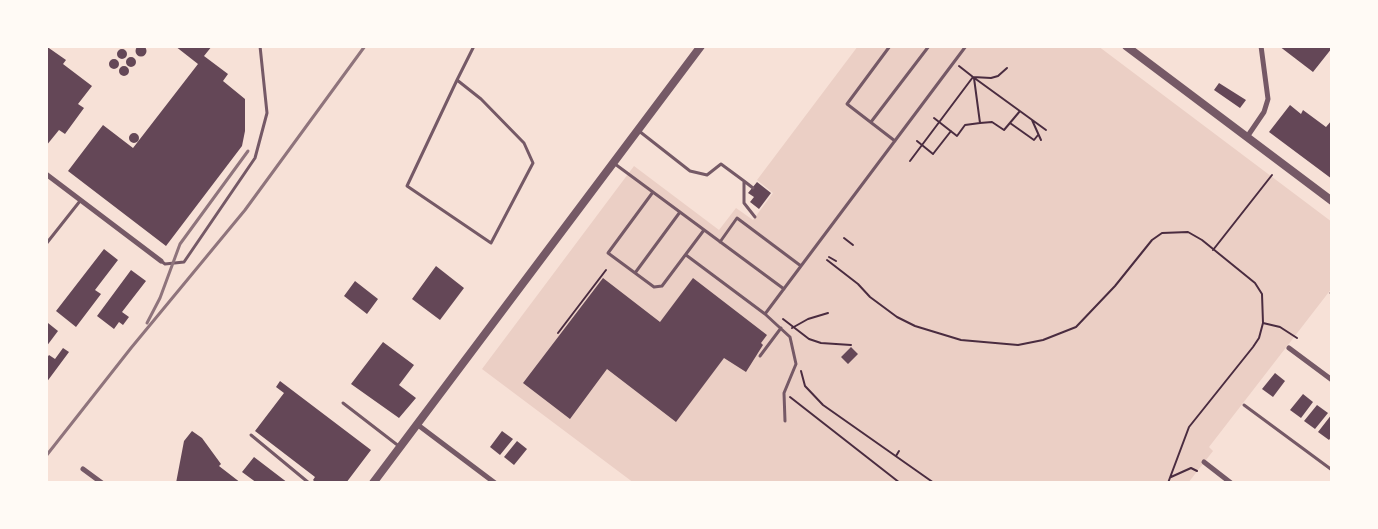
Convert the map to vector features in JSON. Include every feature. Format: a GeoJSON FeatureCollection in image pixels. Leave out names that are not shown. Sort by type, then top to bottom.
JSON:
{"type":"FeatureCollection","features":[{"type":"Feature","properties":{"kind":"street"},"geometry":{"type":"LineString","coordinates":[[373,483],[701,46]]}},
{"type":"Feature","properties":{"kind":"street"},"geometry":{"type":"LineString","coordinates":[[1126,46],[1332,201]]}},
{"type":"Feature","properties":{"kind":"street"},"geometry":{"type":"LineString","coordinates":[[1247,137],[1264,112],[1268,99],[1261,46]]}},
{"type":"Feature","properties":{"kind":"street"},"geometry":{"type":"LineString","coordinates":[[46,174],[161,261]]}},
{"type":"Feature","properties":{"kind":"street"},"geometry":{"type":"LineString","coordinates":[[1289,348],[1332,380]]}},
{"type":"Feature","properties":{"kind":"street"},"geometry":{"type":"LineString","coordinates":[[418,425],[495,483]]}},
{"type":"Feature","properties":{"kind":"street"},"geometry":{"type":"LineString","coordinates":[[1204,462],[1231,483]]}},
{"type":"Feature","properties":{"kind":"street"},"geometry":{"type":"LineString","coordinates":[[84,469],[102,483]]}},
{"type":"Feature","properties":{"kind":"lane"},"geometry":{"type":"LineString","coordinates":[[161,261],[165,264],[184,262],[255,158],[267,113],[260,46]]}},
{"type":"Feature","properties":{"kind":"lane"},"geometry":{"type":"LineString","coordinates":[[457,80],[481,99],[524,143],[533,163],[491,243],[407,186],[457,80],[474,46]]}},
{"type":"Feature","properties":{"kind":"lane"},"geometry":{"type":"LineString","coordinates":[[890,46],[847,104],[895,141]]}},
{"type":"Feature","properties":{"kind":"lane"},"geometry":{"type":"LineString","coordinates":[[871,122],[929,46]]}},
{"type":"Feature","properties":{"kind":"lane"},"geometry":{"type":"LineString","coordinates":[[765,314],[966,46]]}},
{"type":"Feature","properties":{"kind":"lane"},"geometry":{"type":"LineString","coordinates":[[639,131],[690,171],[707,175],[721,164],[753,188]]}},
{"type":"Feature","properties":{"kind":"lane"},"geometry":{"type":"LineString","coordinates":[[614,164],[784,289]]}},
{"type":"Feature","properties":{"kind":"lane"},"geometry":{"type":"LineString","coordinates":[[744,181],[744,203],[756,217]]}},
{"type":"Feature","properties":{"kind":"lane"},"geometry":{"type":"LineString","coordinates":[[653,192],[608,253],[654,287],[662,286],[704,230]]}},
{"type":"Feature","properties":{"kind":"lane"},"geometry":{"type":"LineString","coordinates":[[46,244],[81,200]]}},
{"type":"Feature","properties":{"kind":"lane"},"geometry":{"type":"LineString","coordinates":[[635,273],[680,212]]}},
{"type":"Feature","properties":{"kind":"lane"},"geometry":{"type":"LineString","coordinates":[[720,242],[737,218],[801,266]]}},
{"type":"Feature","properties":{"kind":"lane"},"geometry":{"type":"LineString","coordinates":[[686,255],[765,314],[790,337],[796,364],[784,393],[785,421]]}},
{"type":"Feature","properties":{"kind":"lane"},"geometry":{"type":"LineString","coordinates":[[760,356],[781,328]]}},
{"type":"Feature","properties":{"kind":"lane"},"geometry":{"type":"LineString","coordinates":[[343,403],[401,447]]}},
{"type":"Feature","properties":{"kind":"lane"},"geometry":{"type":"LineString","coordinates":[[1244,405],[1332,470]]}},
{"type":"Feature","properties":{"kind":"lane"},"geometry":{"type":"LineString","coordinates":[[251,435],[308,483]]}},
{"type":"Feature","properties":{"kind":"path"},"geometry":{"type":"LineString","coordinates":[[954,63],[1046,130]]}},
{"type":"Feature","properties":{"kind":"path"},"geometry":{"type":"LineString","coordinates":[[974,77],[991,78],[998,76],[1007,68]]}},
{"type":"Feature","properties":{"kind":"path"},"geometry":{"type":"LineString","coordinates":[[910,161],[974,77]]}},
{"type":"Feature","properties":{"kind":"path"},"geometry":{"type":"LineString","coordinates":[[974,77],[980,123]]}},
{"type":"Feature","properties":{"kind":"path"},"geometry":{"type":"LineString","coordinates":[[934,118],[958,136],[965,125],[980,123],[992,122],[1004,130],[1020,111]]}},
{"type":"Feature","properties":{"kind":"path"},"geometry":{"type":"LineString","coordinates":[[1032,119],[1041,140]]}},
{"type":"Feature","properties":{"kind":"path"},"geometry":{"type":"LineString","coordinates":[[1010,123],[1034,140],[1038,135]]}},
{"type":"Feature","properties":{"kind":"path"},"geometry":{"type":"LineString","coordinates":[[916,141],[933,154],[951,131]]}},
{"type":"Feature","properties":{"kind":"path"},"geometry":{"type":"LineString","coordinates":[[1213,250],[1272,175]]}},
{"type":"Feature","properties":{"kind":"path"},"geometry":{"type":"LineString","coordinates":[[827,260],[896,317],[915,326],[961,340],[1018,345],[1043,340],[1076,327],[1115,286],[1152,240],[1162,233],[1188,232],[1255,284],[1262,294],[1264,323],[1259,338],[1253,347],[1189,427],[1168,483]]}},
{"type":"Feature","properties":{"kind":"path"},"geometry":{"type":"LineString","coordinates":[[844,238],[853,245]]}},
{"type":"Feature","properties":{"kind":"path"},"geometry":{"type":"LineString","coordinates":[[830,257],[836,261]]}},
{"type":"Feature","properties":{"kind":"path"},"geometry":{"type":"LineString","coordinates":[[558,333],[606,270]]}},
{"type":"Feature","properties":{"kind":"path"},"geometry":{"type":"LineString","coordinates":[[786,333],[808,319],[828,313]]}},
{"type":"Feature","properties":{"kind":"path"},"geometry":{"type":"LineString","coordinates":[[783,319],[809,339],[821,343],[851,345]]}},
{"type":"Feature","properties":{"kind":"path"},"geometry":{"type":"LineString","coordinates":[[1264,323],[1280,327],[1297,338]]}},
{"type":"Feature","properties":{"kind":"path"},"geometry":{"type":"LineString","coordinates":[[796,364],[802,372],[805,386],[817,400],[934,483]]}},
{"type":"Feature","properties":{"kind":"path"},"geometry":{"type":"LineString","coordinates":[[784,393],[900,483]]}},
{"type":"Feature","properties":{"kind":"path"},"geometry":{"type":"LineString","coordinates":[[896,456],[899,451]]}},
{"type":"Feature","properties":{"kind":"path"},"geometry":{"type":"LineString","coordinates":[[1171,477],[1191,468],[1197,471]]}},
{"type":"Feature","properties":{"kind":"shaded area"},"geometry":{"type":"Polygon","coordinates":[[[858,46],[1098,46],[1332,222],[1332,288],[1209,447],[1213,451],[1188,483],[634,483],[482,369],[634,166],[719,230],[736,208],[753,220],[773,193],[757,180],[858,46]]]}},
{"type":"Feature","properties":{"kind":"building"},"geometry":{"type":"Polygon","coordinates":[[[141,45],[147,51],[141,57],[135,51],[141,45]]]}},
{"type":"Feature","properties":{"kind":"building"},"geometry":{"type":"Polygon","coordinates":[[[46,46],[66,60],[63,64],[92,86],[78,104],[84,108],[65,134],[59,130],[46,146],[46,46]]]}},
{"type":"Feature","properties":{"kind":"building"},"geometry":{"type":"Polygon","coordinates":[[[175,46],[212,46],[204,56],[228,74],[223,81],[245,99],[245,131],[242,146],[166,246],[68,171],[103,125],[133,148],[198,64],[175,46]]]}},
{"type":"Feature","properties":{"kind":"building"},"geometry":{"type":"Polygon","coordinates":[[[1279,46],[1332,46],[1332,48],[1313,72],[1279,46]]]}},
{"type":"Feature","properties":{"kind":"building"},"geometry":{"type":"Polygon","coordinates":[[[122,49],[127,54],[122,59],[117,54],[122,49]]]}},
{"type":"Feature","properties":{"kind":"building"},"geometry":{"type":"Polygon","coordinates":[[[129,57],[133,57],[136,62],[135,66],[129,67],[126,64],[126,60],[129,57]]]}},
{"type":"Feature","properties":{"kind":"building"},"geometry":{"type":"Polygon","coordinates":[[[112,59],[116,59],[119,64],[116,69],[112,69],[109,66],[109,62],[112,59]]]}},
{"type":"Feature","properties":{"kind":"building"},"geometry":{"type":"Polygon","coordinates":[[[122,66],[126,66],[129,71],[126,76],[122,76],[119,73],[119,69],[122,66]]]}},
{"type":"Feature","properties":{"kind":"building"},"geometry":{"type":"Polygon","coordinates":[[[1219,83],[1246,100],[1240,108],[1214,90],[1219,83]]]}},
{"type":"Feature","properties":{"kind":"building"},"geometry":{"type":"Polygon","coordinates":[[[1290,105],[1301,114],[1303,110],[1326,127],[1332,120],[1332,179],[1269,132],[1290,105]]]}},
{"type":"Feature","properties":{"kind":"building"},"geometry":{"type":"Polygon","coordinates":[[[132,133],[136,133],[139,138],[138,142],[132,143],[129,140],[129,136],[132,133]]]}},
{"type":"Feature","properties":{"kind":"building"},"geometry":{"type":"Polygon","coordinates":[[[757,182],[771,193],[759,209],[750,202],[754,197],[748,193],[757,182]]]}},
{"type":"Feature","properties":{"kind":"building"},"geometry":{"type":"Polygon","coordinates":[[[104,249],[118,260],[95,290],[101,294],[76,327],[56,311],[104,249]]]}},
{"type":"Feature","properties":{"kind":"building"},"geometry":{"type":"Polygon","coordinates":[[[436,266],[464,288],[440,320],[412,299],[436,266]]]}},
{"type":"Feature","properties":{"kind":"building"},"geometry":{"type":"Polygon","coordinates":[[[131,270],[146,281],[122,312],[129,317],[123,325],[119,322],[114,329],[97,316],[131,270]]]}},
{"type":"Feature","properties":{"kind":"building"},"geometry":{"type":"Polygon","coordinates":[[[603,278],[660,322],[693,278],[767,335],[746,372],[724,358],[676,422],[607,369],[570,419],[523,383],[603,278]]]}},
{"type":"Feature","properties":{"kind":"building"},"geometry":{"type":"Polygon","coordinates":[[[355,281],[378,299],[367,314],[344,296],[355,281]]]}},
{"type":"Feature","properties":{"kind":"building"},"geometry":{"type":"Polygon","coordinates":[[[48,323],[58,331],[46,347],[46,325],[48,323]]]}},
{"type":"Feature","properties":{"kind":"building"},"geometry":{"type":"Polygon","coordinates":[[[383,342],[414,365],[399,385],[416,398],[399,418],[351,384],[383,342]]]}},
{"type":"Feature","properties":{"kind":"building"},"geometry":{"type":"Polygon","coordinates":[[[851,347],[858,354],[848,364],[841,357],[851,347]]]}},
{"type":"Feature","properties":{"kind":"building"},"geometry":{"type":"Polygon","coordinates":[[[63,348],[69,352],[46,383],[46,359],[49,355],[55,359],[63,348]]]}},
{"type":"Feature","properties":{"kind":"building"},"geometry":{"type":"Polygon","coordinates":[[[1275,373],[1285,381],[1273,397],[1262,389],[1275,373]]]}},
{"type":"Feature","properties":{"kind":"building"},"geometry":{"type":"Polygon","coordinates":[[[280,381],[371,450],[346,483],[316,483],[313,480],[315,477],[255,431],[284,393],[276,387],[280,381]]]}},
{"type":"Feature","properties":{"kind":"building"},"geometry":{"type":"Polygon","coordinates":[[[1303,394],[1313,402],[1301,418],[1290,410],[1303,394]]]}},
{"type":"Feature","properties":{"kind":"building"},"geometry":{"type":"Polygon","coordinates":[[[1317,405],[1328,413],[1315,429],[1304,421],[1317,405]]]}},
{"type":"Feature","properties":{"kind":"building"},"geometry":{"type":"Polygon","coordinates":[[[1332,414],[1332,436],[1329,440],[1318,432],[1332,414]]]}},
{"type":"Feature","properties":{"kind":"building"},"geometry":{"type":"Polygon","coordinates":[[[192,431],[202,438],[221,464],[219,466],[241,483],[176,483],[184,441],[192,431]]]}},
{"type":"Feature","properties":{"kind":"building"},"geometry":{"type":"Polygon","coordinates":[[[502,431],[513,439],[500,455],[490,447],[502,431]]]}},
{"type":"Feature","properties":{"kind":"building"},"geometry":{"type":"Polygon","coordinates":[[[517,441],[527,449],[514,465],[504,457],[517,441]]]}},
{"type":"Feature","properties":{"kind":"building"},"geometry":{"type":"Polygon","coordinates":[[[254,457],[288,483],[257,483],[242,472],[254,457]]]}},
{"type":"Feature","properties":{"kind":"railway"},"geometry":{"type":"LineString","coordinates":[[46,456],[131,348],[245,210],[365,46]]}},
{"type":"Feature","properties":{"kind":"railway"},"geometry":{"type":"LineString","coordinates":[[147,323],[160,298],[180,244],[248,151]]}}]}
